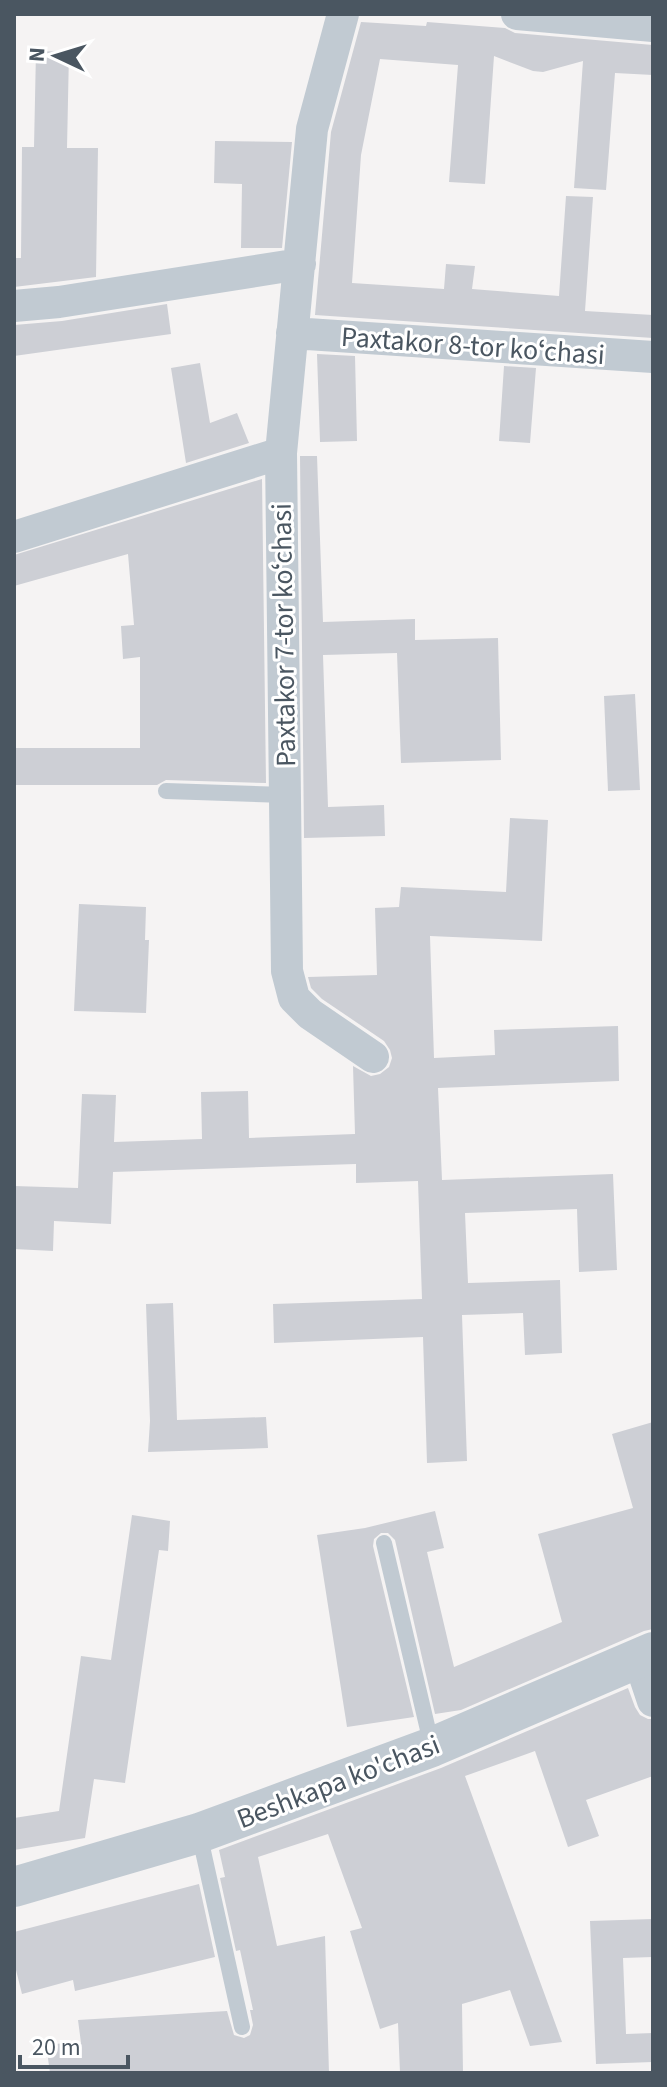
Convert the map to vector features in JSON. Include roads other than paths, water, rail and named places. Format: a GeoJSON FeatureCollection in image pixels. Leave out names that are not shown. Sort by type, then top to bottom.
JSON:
{"type":"FeatureCollection","features":[{"type":"Feature","properties":{"kind":"street"},"geometry":{"type":"LineString","coordinates":[[14,537],[281,453],[312,129],[343,14]]}},
{"type":"Feature","properties":{"kind":"street"},"geometry":{"type":"LineString","coordinates":[[517,14],[653,26]]}},
{"type":"Feature","properties":{"kind":"street"},"geometry":{"type":"LineString","coordinates":[[14,306],[59,302],[300,264]]}},
{"type":"Feature","properties":{"kind":"street","name":"Paxtakor 8-tor koʻchasi"},"geometry":{"type":"LineString","coordinates":[[292,333],[653,357]]}},
{"type":"Feature","properties":{"kind":"street","name":"Paxtakor 7-tor koʻchasi"},"geometry":{"type":"LineString","coordinates":[[281,453],[287,971],[294,998],[310,1014],[373,1057]]}},
{"type":"Feature","properties":{"kind":"street"},"geometry":{"type":"LineString","coordinates":[[646,1656],[653,1701]]}},
{"type":"Feature","properties":{"kind":"street","name":"Beshkapa ko'chasi"},"geometry":{"type":"LineString","coordinates":[[14,1887],[199,1833],[432,1747],[646,1656]]}},
{"type":"Feature","properties":{"kind":"lane"},"geometry":{"type":"LineString","coordinates":[[166,791],[285,795]]}},
{"type":"Feature","properties":{"kind":"lane"},"geometry":{"type":"LineString","coordinates":[[384,1543],[432,1747]]}},
{"type":"Feature","properties":{"kind":"lane"},"geometry":{"type":"LineString","coordinates":[[199,1833],[242,2027]]}}]}
